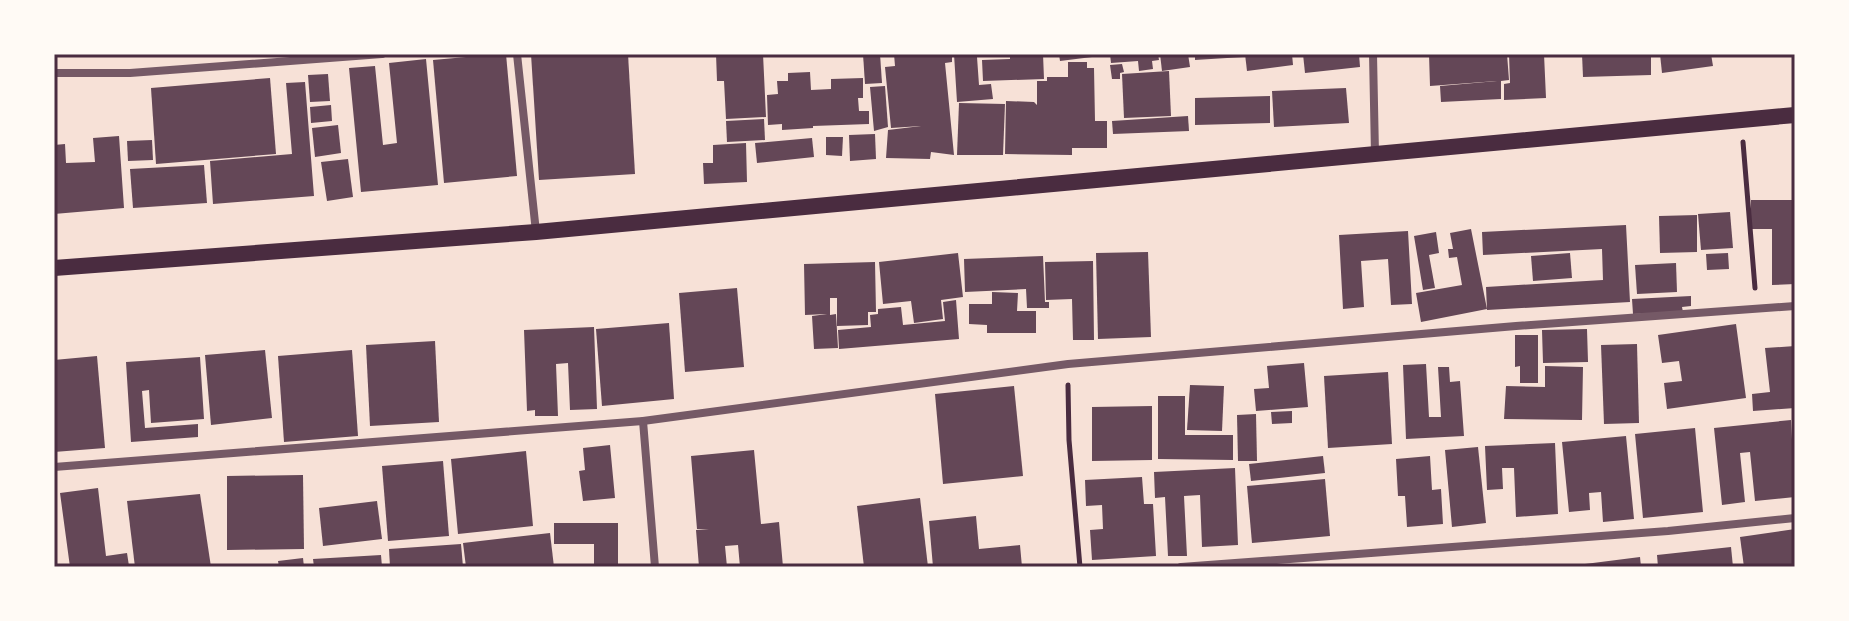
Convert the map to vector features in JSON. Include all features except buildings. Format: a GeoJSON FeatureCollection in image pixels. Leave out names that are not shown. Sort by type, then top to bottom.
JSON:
{"type":"FeatureCollection","features":[{"type":"Feature","properties":{"kind":"main road"},"geometry":{"type":"LineString","coordinates":[[54,268],[536,232],[1795,115]]}},
{"type":"Feature","properties":{"kind":"street"},"geometry":{"type":"LineString","coordinates":[[54,73],[130,73],[382,54]]}},
{"type":"Feature","properties":{"kind":"street"},"geometry":{"type":"LineString","coordinates":[[517,54],[536,232]]}},
{"type":"Feature","properties":{"kind":"street"},"geometry":{"type":"LineString","coordinates":[[1373,54],[1375,154]]}},
{"type":"Feature","properties":{"kind":"street"},"geometry":{"type":"LineString","coordinates":[[54,467],[643,421],[1068,364],[1795,306]]}},
{"type":"Feature","properties":{"kind":"street"},"geometry":{"type":"LineString","coordinates":[[643,421],[655,567]]}},
{"type":"Feature","properties":{"kind":"street"},"geometry":{"type":"LineString","coordinates":[[1181,567],[1668,531],[1795,518]]}},
{"type":"Feature","properties":{"kind":"path"},"geometry":{"type":"LineString","coordinates":[[1741,120],[1756,309]]}},
{"type":"Feature","properties":{"kind":"path"},"geometry":{"type":"LineString","coordinates":[[1068,364],[1069,440],[1080,567]]}}]}
